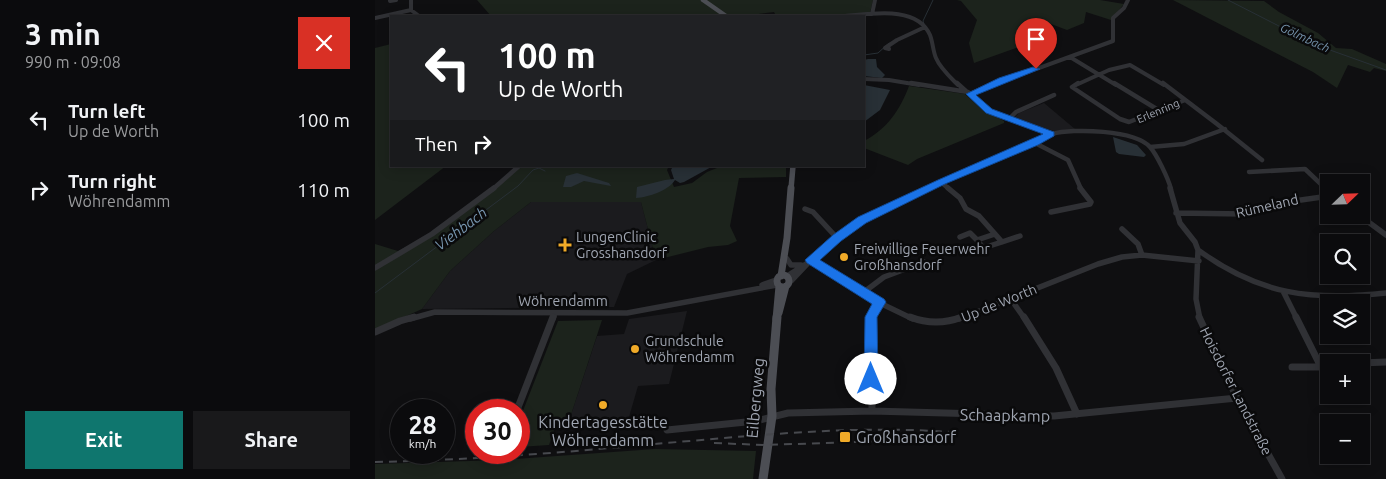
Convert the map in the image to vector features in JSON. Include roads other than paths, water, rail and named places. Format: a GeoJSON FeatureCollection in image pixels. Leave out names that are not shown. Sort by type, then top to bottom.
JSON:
{"type":"FeatureCollection","features":[{"type":"Feature","properties":{"kind":"main road"},"geometry":{"type":"LineString","coordinates":[[703,0],[726,15]]}},
{"type":"Feature","properties":{"kind":"main road","name":"Eilbergweg"},"geometry":{"type":"LineString","coordinates":[[763,479],[772,416],[771,389],[777,320],[786,255],[793,167]]}},
{"type":"Feature","properties":{"kind":"street"},"geometry":{"type":"LineString","coordinates":[[390,1],[396,0]]}},
{"type":"Feature","properties":{"kind":"street"},"geometry":{"type":"LineString","coordinates":[[411,0],[411,10]]}},
{"type":"Feature","properties":{"kind":"street"},"geometry":{"type":"LineString","coordinates":[[872,14],[875,0]]}},
{"type":"Feature","properties":{"kind":"street"},"geometry":{"type":"LineString","coordinates":[[865,79],[889,80],[969,93],[1113,41],[1113,18],[1124,8],[1128,0]]}},
{"type":"Feature","properties":{"kind":"street"},"geometry":{"type":"LineString","coordinates":[[375,18],[411,10],[418,15]]}},
{"type":"Feature","properties":{"kind":"street"},"geometry":{"type":"LineString","coordinates":[[858,15],[905,16],[916,20],[925,27],[933,42],[939,64],[989,111],[1051,134]]}},
{"type":"Feature","properties":{"kind":"street"},"geometry":{"type":"LineString","coordinates":[[889,49],[885,48],[897,40],[925,27]]}},
{"type":"Feature","properties":{"kind":"street"},"geometry":{"type":"LineString","coordinates":[[1069,57],[1160,111]]}},
{"type":"Feature","properties":{"kind":"street","name":"Erlenring"},"geometry":{"type":"LineString","coordinates":[[1126,65],[1145,72],[1185,100],[1135,121],[1125,121],[1073,89],[1074,85],[1126,65]]}},
{"type":"Feature","properties":{"kind":"street"},"geometry":{"type":"LineString","coordinates":[[1009,120],[1017,112],[1054,96]]}},
{"type":"Feature","properties":{"kind":"street"},"geometry":{"type":"LineString","coordinates":[[1185,100],[1262,160]]}},
{"type":"Feature","properties":{"kind":"street"},"geometry":{"type":"LineString","coordinates":[[783,281],[862,220],[941,182],[1035,143],[1051,134],[1063,132],[1118,132],[1138,138],[1150,147],[1184,144],[1225,130]]}},
{"type":"Feature","properties":{"kind":"street"},"geometry":{"type":"LineString","coordinates":[[1035,143],[1068,160],[1079,187],[1091,202],[1090,204],[1063,211],[1051,212]]}},
{"type":"Feature","properties":{"kind":"street","name":"Hoisdorfer Landstraße"},"geometry":{"type":"LineString","coordinates":[[1150,147],[1169,183],[1180,223],[1195,242],[1198,250],[1197,311],[1207,338],[1237,398],[1282,479]]}},
{"type":"Feature","properties":{"kind":"street"},"geometry":{"type":"LineString","coordinates":[[375,268],[441,229],[518,167]]}},
{"type":"Feature","properties":{"kind":"street"},"geometry":{"type":"LineString","coordinates":[[1249,172],[1301,168],[1305,169],[1320,185]]}},
{"type":"Feature","properties":{"kind":"street"},"geometry":{"type":"LineString","coordinates":[[941,182],[961,198],[966,209],[979,216],[1002,242]]}},
{"type":"Feature","properties":{"kind":"street","name":"Rümeland"},"geometry":{"type":"LineString","coordinates":[[1176,213],[1243,214],[1287,202],[1320,196]]}},
{"type":"Feature","properties":{"kind":"street"},"geometry":{"type":"LineString","coordinates":[[805,209],[813,212],[837,238]]}},
{"type":"Feature","properties":{"kind":"street"},"geometry":{"type":"LineString","coordinates":[[1370,223],[1386,235]]}},
{"type":"Feature","properties":{"kind":"street"},"geometry":{"type":"LineString","coordinates":[[1122,229],[1138,244],[1142,255]]}},
{"type":"Feature","properties":{"kind":"street"},"geometry":{"type":"LineString","coordinates":[[960,237],[970,234],[983,248],[1020,236]]}},
{"type":"Feature","properties":{"kind":"street"},"geometry":{"type":"LineString","coordinates":[[977,240],[995,234]]}},
{"type":"Feature","properties":{"kind":"street"},"geometry":{"type":"LineString","coordinates":[[1198,250],[1219,266],[1248,280],[1283,291],[1328,297],[1386,294]]}},
{"type":"Feature","properties":{"kind":"street"},"geometry":{"type":"LineString","coordinates":[[786,255],[791,265],[807,263]]}},
{"type":"Feature","properties":{"kind":"street","name":"Up de Worth"},"geometry":{"type":"LineString","coordinates":[[807,263],[912,318],[937,324],[950,322],[1098,264],[1122,257],[1142,255],[1199,261],[1219,266]]}},
{"type":"Feature","properties":{"kind":"street"},"geometry":{"type":"LineString","coordinates":[[863,292],[884,277],[924,262]]}},
{"type":"Feature","properties":{"kind":"street","name":"Wöhrendamm"},"geometry":{"type":"LineString","coordinates":[[375,332],[400,321],[435,312],[555,313],[639,311],[667,307],[783,281]]}},
{"type":"Feature","properties":{"kind":"street"},"geometry":{"type":"LineString","coordinates":[[1283,291],[1320,357]]}},
{"type":"Feature","properties":{"kind":"street"},"geometry":{"type":"LineString","coordinates":[[1010,298],[1048,351],[1071,396],[1077,414]]}},
{"type":"Feature","properties":{"kind":"street"},"geometry":{"type":"LineString","coordinates":[[872,411],[871,317],[880,302]]}},
{"type":"Feature","properties":{"kind":"street"},"geometry":{"type":"LineString","coordinates":[[521,399],[555,313]]}},
{"type":"Feature","properties":{"kind":"street"},"geometry":{"type":"LineString","coordinates":[[1370,363],[1386,362]]}},
{"type":"Feature","properties":{"kind":"street"},"geometry":{"type":"LineString","coordinates":[[1292,367],[1320,366]]}},
{"type":"Feature","properties":{"kind":"street","name":"Schaapkamp"},"geometry":{"type":"LineString","coordinates":[[667,430],[755,421],[772,416],[800,412],[872,411],[1045,416],[1237,398]]}},
{"type":"Feature","properties":{"kind":"waterway"},"geometry":{"type":"LineString","coordinates":[[924,24],[923,21],[933,0]]}},
{"type":"Feature","properties":{"kind":"waterway","name":"Gölmbach"},"geometry":{"type":"LineString","coordinates":[[1228,0],[1316,45],[1386,70]]}},
{"type":"Feature","properties":{"kind":"waterway"},"geometry":{"type":"LineString","coordinates":[[865,55],[878,53],[889,43]]}},
{"type":"Feature","properties":{"kind":"waterway","name":"Viehbach"},"geometry":{"type":"LineString","coordinates":[[375,293],[518,186],[533,170],[539,168],[545,171]]}},
{"type":"Feature","properties":{"kind":"railway"},"geometry":{"type":"LineString","coordinates":[[375,462],[521,455],[843,430],[950,432]]}},
{"type":"Feature","properties":{"kind":"railway"},"geometry":{"type":"LineString","coordinates":[[714,443],[764,445],[948,439]]}},
{"type":"Feature","properties":{"kind":"place","name":"LungenClinic Grosshansdorf"},"geometry":{"type":"Point","coordinates":[565,245]}},
{"type":"Feature","properties":{"kind":"place","name":"Freiwillige Feuerwehr Großhansdorf"},"geometry":{"type":"Point","coordinates":[844,257]}},
{"type":"Feature","properties":{"kind":"place","name":"Grundschule Wöhrendamm"},"geometry":{"type":"Point","coordinates":[635,349]}},
{"type":"Feature","properties":{"kind":"place","name":"Kindertagesstätte Wöhrendamm"},"geometry":{"type":"Point","coordinates":[603,405]}},
{"type":"Feature","properties":{"kind":"place","name":"Großhansdorf"},"geometry":{"type":"Point","coordinates":[845,437]}}]}
